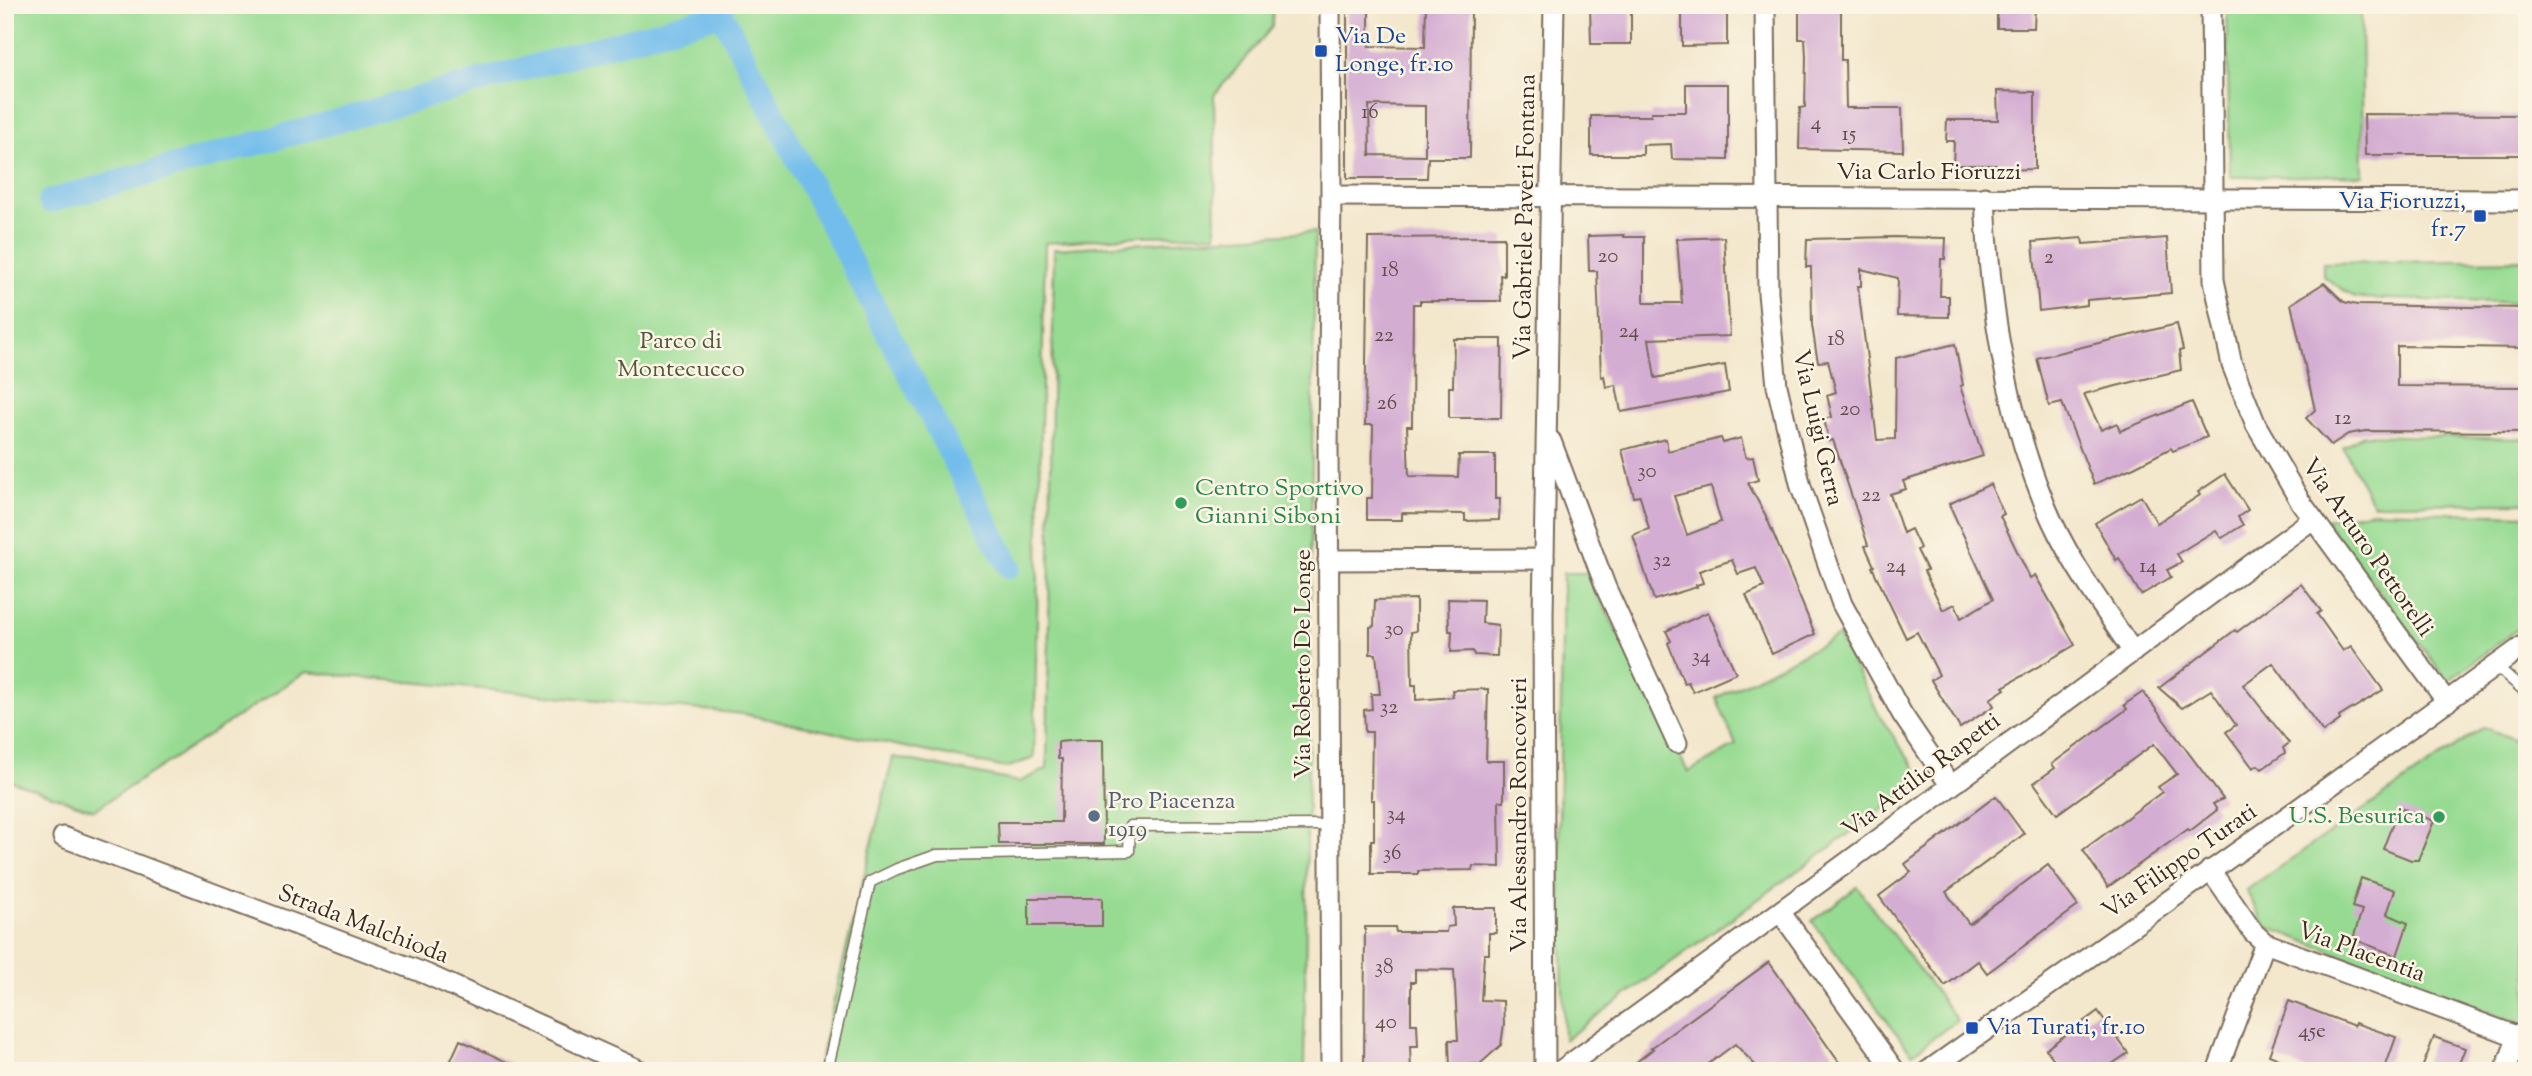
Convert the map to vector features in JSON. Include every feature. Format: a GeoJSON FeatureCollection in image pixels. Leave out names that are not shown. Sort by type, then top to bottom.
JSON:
{"type":"FeatureCollection","features":[{"type":"Feature","properties":{"kind":"street","name":"Via Roberto De Longe"},"geometry":{"type":"LineString","coordinates":[[1330,5],[1328,560],[1331,1071]]}},
{"type":"Feature","properties":{"kind":"street","name":"Via Gabriele Paveri Fontana"},"geometry":{"type":"LineString","coordinates":[[1544,559],[1554,5]]}},
{"type":"Feature","properties":{"kind":"street","name":"Via Luigi Gerra"},"geometry":{"type":"LineString","coordinates":[[1765,5],[1768,293],[1777,386],[1801,487],[1842,604],[1902,714],[1950,785]]}},
{"type":"Feature","properties":{"kind":"street","name":"Via Arturo Pettorelli"},"geometry":{"type":"LineString","coordinates":[[2211,5],[2214,280],[2231,365],[2256,425],[2300,501],[2447,702]]}},
{"type":"Feature","properties":{"kind":"street","name":"Via Carlo Fioruzzi"},"geometry":{"type":"LineString","coordinates":[[1331,196],[2527,200]]}},
{"type":"Feature","properties":{"kind":"street"},"geometry":{"type":"LineString","coordinates":[[1985,197],[1987,250],[2003,363],[2022,442],[2045,507],[2080,571],[2133,652]]}},
{"type":"Feature","properties":{"kind":"street","name":"Via Gabriele Paveri Fontana"},"geometry":{"type":"LineString","coordinates":[[1546,430],[1606,588],[1677,743]]}},
{"type":"Feature","properties":{"kind":"street","name":"Via Attilio Rapetti"},"geometry":{"type":"LineString","coordinates":[[1560,1071],[1781,913],[1950,785],[2313,519]]}},
{"type":"Feature","properties":{"kind":"street"},"geometry":{"type":"LineString","coordinates":[[1328,560],[1544,559]]}},
{"type":"Feature","properties":{"kind":"street","name":"Via Alessandro Roncovieri"},"geometry":{"type":"LineString","coordinates":[[1544,559],[1545,1071]]}},
{"type":"Feature","properties":{"kind":"street","name":"Via Filippo Turati"},"geometry":{"type":"LineString","coordinates":[[1928,1071],[2527,643]]}},
{"type":"Feature","properties":{"kind":"street","name":"Strada Malchioda"},"geometry":{"type":"LineString","coordinates":[[63,838],[424,973],[641,1071]]}},
{"type":"Feature","properties":{"kind":"street","name":"Via Placentia"},"geometry":{"type":"LineString","coordinates":[[2210,870],[2253,932],[2265,943],[2522,1038]]}},
{"type":"Feature","properties":{"kind":"street"},"geometry":{"type":"LineString","coordinates":[[1781,913],[1895,1071]]}},
{"type":"Feature","properties":{"kind":"street"},"geometry":{"type":"LineString","coordinates":[[2217,1071],[2265,943]]}},
{"type":"Feature","properties":{"kind":"street"},"geometry":{"type":"LineString","coordinates":[[2505,1071],[2522,1038]]}},
{"type":"Feature","properties":{"kind":"lane"},"geometry":{"type":"LineString","coordinates":[[2496,666],[2527,693]]}},
{"type":"Feature","properties":{"kind":"lane"},"geometry":{"type":"LineString","coordinates":[[827,1071],[870,882],[937,855],[1129,851],[1130,827],[1329,825]]}},
{"type":"Feature","properties":{"kind":"green space","name":"Parco di Montecucco"},"geometry":{"type":"Polygon","coordinates":[[[5,5],[1273,5],[1272,27],[1214,95],[1216,235],[1139,236],[1045,243],[1034,758],[1006,768],[744,714],[306,672],[94,810],[5,779],[5,5]]]}},
{"type":"Feature","properties":{"kind":"green space"},"geometry":{"type":"Polygon","coordinates":[[[2227,5],[2361,5],[2363,175],[2230,177],[2227,5]]]}},
{"type":"Feature","properties":{"kind":"green space","name":"Centro Sportivo Gianni Siboni"},"geometry":{"type":"Polygon","coordinates":[[[1315,232],[1304,1071],[817,1071],[893,757],[1019,782],[1047,769],[1054,249],[1315,232]]]}},
{"type":"Feature","properties":{"kind":"green space"},"geometry":{"type":"Polygon","coordinates":[[[2527,260],[2525,303],[2355,298],[2323,276],[2323,263],[2527,260]]]}},
{"type":"Feature","properties":{"kind":"green space"},"geometry":{"type":"Polygon","coordinates":[[[2363,435],[2524,439],[2524,449],[2527,450],[2527,503],[2373,504],[2343,447],[2363,435]]]}},
{"type":"Feature","properties":{"kind":"green space"},"geometry":{"type":"Polygon","coordinates":[[[2372,511],[2527,515],[2527,622],[2448,681],[2325,520],[2372,511]]]}},
{"type":"Feature","properties":{"kind":"green space"},"geometry":{"type":"Polygon","coordinates":[[[1563,573],[1587,573],[1688,772],[1736,745],[1716,698],[1838,636],[1881,718],[1923,780],[1564,1040],[1559,829],[1563,573]]]}},
{"type":"Feature","properties":{"kind":"green space","name":"U.S. Besurica"},"geometry":{"type":"Polygon","coordinates":[[[2484,727],[2527,745],[2527,1026],[2265,926],[2246,890],[2484,727]]]}},
{"type":"Feature","properties":{"kind":"green space"},"geometry":{"type":"Polygon","coordinates":[[[1857,887],[1957,1020],[1912,1054],[1812,921],[1857,887]]]}},
{"type":"Feature","properties":{"kind":"building"},"geometry":{"type":"Polygon","coordinates":[[[1347,5],[1369,5],[1369,46],[1425,47],[1426,5],[1471,5],[1470,158],[1428,158],[1427,178],[1347,178],[1347,5]],[[1369,105],[1370,155],[1425,156],[1425,106],[1369,105]]]}},
{"type":"Feature","properties":{"kind":"building"},"geometry":{"type":"Polygon","coordinates":[[[1590,5],[1631,5],[1631,44],[1591,44],[1590,5]]]}},
{"type":"Feature","properties":{"kind":"building"},"geometry":{"type":"Polygon","coordinates":[[[1682,5],[1727,5],[1727,45],[1682,46],[1682,5]]]}},
{"type":"Feature","properties":{"kind":"building"},"geometry":{"type":"Polygon","coordinates":[[[1799,5],[1841,5],[1841,60],[1845,60],[1846,108],[1902,108],[1903,151],[1799,149],[1800,108],[1805,107],[1806,57],[1805,39],[1799,39],[1799,5]]]}},
{"type":"Feature","properties":{"kind":"building"},"geometry":{"type":"Polygon","coordinates":[[[1997,5],[2035,5],[2034,28],[1997,28],[1997,5]]]}},
{"type":"Feature","properties":{"kind":"building"},"geometry":{"type":"Polygon","coordinates":[[[1686,84],[1728,84],[1728,160],[1672,159],[1671,144],[1643,145],[1643,155],[1591,155],[1591,116],[1651,116],[1651,112],[1686,112],[1686,84]]]}},
{"type":"Feature","properties":{"kind":"building"},"geometry":{"type":"Polygon","coordinates":[[[1997,91],[2035,92],[2035,169],[1996,170],[1996,165],[1953,165],[1954,141],[1946,141],[1947,120],[1998,120],[1997,91]]]}},
{"type":"Feature","properties":{"kind":"building"},"geometry":{"type":"Polygon","coordinates":[[[2364,114],[2527,115],[2527,155],[2365,155],[2364,114]]]}},
{"type":"Feature","properties":{"kind":"building"},"geometry":{"type":"Polygon","coordinates":[[[1588,236],[1644,237],[1644,303],[1682,303],[1677,239],[1724,237],[1730,336],[1649,339],[1655,378],[1725,365],[1729,392],[1621,412],[1616,385],[1606,387],[1604,376],[1601,377],[1597,271],[1589,271],[1588,236]]]}},
{"type":"Feature","properties":{"kind":"building"},"geometry":{"type":"Polygon","coordinates":[[[1504,237],[1504,276],[1500,275],[1501,301],[1420,301],[1420,304],[1413,304],[1412,426],[1407,426],[1409,476],[1458,477],[1459,455],[1495,455],[1495,499],[1500,499],[1499,520],[1465,521],[1465,514],[1402,513],[1402,520],[1367,520],[1367,498],[1372,498],[1373,425],[1365,425],[1368,238],[1504,237]]]}},
{"type":"Feature","properties":{"kind":"building"},"geometry":{"type":"Polygon","coordinates":[[[1946,238],[1945,259],[1941,259],[1940,296],[1949,296],[1949,317],[1897,316],[1898,278],[1861,269],[1861,286],[1858,286],[1877,440],[1895,439],[1896,358],[1955,344],[1963,385],[1960,386],[1983,456],[1903,481],[1906,489],[1890,494],[1903,533],[1911,529],[1927,570],[1924,571],[1943,610],[1955,604],[1961,618],[1993,599],[1949,504],[1990,484],[2004,514],[2000,516],[2030,578],[2035,575],[2075,645],[2003,687],[2005,689],[1990,699],[1994,706],[1960,728],[1931,680],[1939,675],[1917,632],[1906,638],[1872,567],[1874,566],[1865,546],[1868,545],[1833,440],[1829,441],[1824,419],[1832,417],[1827,395],[1836,392],[1828,361],[1818,362],[1812,325],[1811,267],[1806,267],[1807,239],[1946,238]]]}},
{"type":"Feature","properties":{"kind":"building"},"geometry":{"type":"Polygon","coordinates":[[[2082,238],[2083,244],[2167,238],[2171,293],[2087,300],[2087,305],[2039,311],[2033,242],[2082,238]]]}},
{"type":"Feature","properties":{"kind":"building"},"geometry":{"type":"Polygon","coordinates":[[[2324,283],[2344,302],[2357,305],[2525,308],[2525,348],[2397,346],[2397,386],[2527,387],[2527,432],[2366,431],[2348,434],[2331,445],[2306,418],[2315,410],[2291,304],[2324,283]]]}},
{"type":"Feature","properties":{"kind":"building"},"geometry":{"type":"Polygon","coordinates":[[[2177,324],[2183,350],[2179,351],[2181,370],[2084,394],[2101,430],[2117,423],[2120,431],[2192,402],[2207,437],[2173,451],[2171,448],[2094,484],[2062,403],[2049,406],[2037,358],[2177,324]]]}},
{"type":"Feature","properties":{"kind":"building"},"geometry":{"type":"Polygon","coordinates":[[[1454,339],[1502,339],[1501,418],[1449,418],[1454,339]]]}},
{"type":"Feature","properties":{"kind":"building"},"geometry":{"type":"Polygon","coordinates":[[[1721,438],[1723,443],[1741,438],[1746,458],[1753,457],[1758,480],[1748,483],[1766,516],[1815,634],[1772,654],[1746,595],[1764,587],[1756,568],[1738,574],[1732,560],[1699,571],[1703,583],[1696,585],[1697,587],[1654,600],[1633,535],[1649,529],[1640,496],[1634,497],[1622,450],[1666,439],[1668,451],[1721,438]],[[1711,487],[1674,496],[1687,535],[1721,522],[1711,487]]]}},
{"type":"Feature","properties":{"kind":"building"},"geometry":{"type":"Polygon","coordinates":[[[2225,474],[2248,510],[2238,517],[2243,525],[2222,538],[2216,530],[2177,554],[2182,562],[2167,570],[2171,577],[2141,595],[2119,558],[2116,560],[2095,523],[2141,496],[2157,523],[2200,495],[2198,492],[2225,474]]]}},
{"type":"Feature","properties":{"kind":"building"},"geometry":{"type":"Polygon","coordinates":[[[2301,584],[2321,611],[2317,614],[2343,651],[2351,646],[2383,690],[2339,717],[2340,720],[2323,732],[2273,663],[2243,685],[2289,743],[2283,748],[2285,753],[2262,769],[2258,765],[2253,768],[2226,732],[2236,725],[2211,690],[2182,708],[2159,688],[2301,584]]]}},
{"type":"Feature","properties":{"kind":"building"},"geometry":{"type":"Polygon","coordinates":[[[1416,599],[1416,631],[1411,632],[1412,685],[1416,685],[1416,700],[1453,697],[1452,690],[1488,689],[1486,761],[1504,761],[1504,801],[1499,801],[1500,867],[1473,866],[1472,870],[1418,871],[1418,874],[1371,874],[1371,840],[1374,840],[1374,800],[1371,800],[1372,732],[1365,732],[1364,710],[1372,709],[1371,694],[1380,694],[1376,654],[1370,654],[1370,627],[1374,626],[1375,600],[1416,599]]]}},
{"type":"Feature","properties":{"kind":"building"},"geometry":{"type":"Polygon","coordinates":[[[1448,599],[1483,600],[1482,623],[1498,625],[1497,656],[1474,655],[1473,651],[1451,652],[1452,631],[1449,631],[1448,599]]]}},
{"type":"Feature","properties":{"kind":"building"},"geometry":{"type":"Polygon","coordinates":[[[1708,612],[1736,673],[1693,692],[1688,682],[1684,683],[1666,631],[1708,612]]]}},
{"type":"Feature","properties":{"kind":"building"},"geometry":{"type":"Polygon","coordinates":[[[2143,692],[2223,799],[2213,804],[2217,810],[2190,831],[2188,829],[2108,887],[2083,850],[2162,792],[2158,787],[2177,774],[2154,744],[2057,814],[2034,783],[2055,768],[2052,764],[2127,709],[2124,705],[2143,692]]]}},
{"type":"Feature","properties":{"kind":"building"},"geometry":{"type":"Polygon","coordinates":[[[1103,740],[1104,844],[999,844],[998,822],[1061,822],[1062,759],[1058,759],[1058,742],[1103,740]]]}},
{"type":"Feature","properties":{"kind":"building"},"geometry":{"type":"Polygon","coordinates":[[[1996,796],[2024,834],[1946,892],[1969,924],[2048,865],[2078,906],[1987,973],[1978,961],[1945,986],[1879,896],[1911,872],[1905,864],[1996,796]]]}},
{"type":"Feature","properties":{"kind":"building"},"geometry":{"type":"Polygon","coordinates":[[[2399,807],[2434,821],[2418,860],[2383,849],[2399,807]]]}},
{"type":"Feature","properties":{"kind":"building"},"geometry":{"type":"Polygon","coordinates":[[[2361,878],[2395,890],[2387,914],[2408,923],[2397,956],[2353,939],[2362,910],[2352,907],[2361,878]]]}},
{"type":"Feature","properties":{"kind":"building"},"geometry":{"type":"Polygon","coordinates":[[[1029,898],[1102,898],[1102,926],[1029,926],[1029,898]]]}},
{"type":"Feature","properties":{"kind":"building"},"geometry":{"type":"Polygon","coordinates":[[[1453,908],[1496,908],[1496,933],[1489,933],[1489,954],[1484,954],[1481,1000],[1503,1001],[1501,1045],[1480,1064],[1450,1066],[1449,1040],[1458,1040],[1454,970],[1415,969],[1415,982],[1411,982],[1411,1024],[1417,1024],[1418,1046],[1410,1046],[1411,1071],[1364,1071],[1365,927],[1395,927],[1396,932],[1446,932],[1447,927],[1454,926],[1453,908]]]}},
{"type":"Feature","properties":{"kind":"building"},"geometry":{"type":"Polygon","coordinates":[[[1769,962],[1845,1071],[1761,1071],[1735,1044],[1699,1071],[1625,1071],[1653,1049],[1651,1048],[1769,962]]]}},
{"type":"Feature","properties":{"kind":"building"},"geometry":{"type":"Polygon","coordinates":[[[2289,1001],[2354,1026],[2355,1023],[2396,1037],[2384,1071],[2309,1071],[2269,1055],[2289,1001]]]}},
{"type":"Feature","properties":{"kind":"building"},"geometry":{"type":"Polygon","coordinates":[[[2098,1011],[2128,1053],[2102,1071],[2063,1071],[2046,1049],[2098,1011]]]}},
{"type":"Feature","properties":{"kind":"building"},"geometry":{"type":"Polygon","coordinates":[[[2434,1037],[2465,1048],[2456,1071],[2421,1071],[2434,1037]]]}},
{"type":"Feature","properties":{"kind":"building"},"geometry":{"type":"Polygon","coordinates":[[[460,1040],[526,1071],[446,1071],[460,1040]]]}},
{"type":"Feature","properties":{"kind":"waterway"},"geometry":{"type":"LineString","coordinates":[[717,5],[1009,566]]}},
{"type":"Feature","properties":{"kind":"waterway"},"geometry":{"type":"LineString","coordinates":[[50,201],[721,14]]}},
{"type":"Feature","properties":{"kind":"place","name":"Via De Longe, fr.10"},"geometry":{"type":"Point","coordinates":[1321,51]}},
{"type":"Feature","properties":{"kind":"place","name":"Via Fioruzzi, fr.7"},"geometry":{"type":"Point","coordinates":[2480,216]}},
{"type":"Feature","properties":{"kind":"place","name":"Centro Sportivo Gianni Siboni"},"geometry":{"type":"Point","coordinates":[1181,503]}},
{"type":"Feature","properties":{"kind":"place","name":"Pro Piacenza 1919"},"geometry":{"type":"Point","coordinates":[1094,816]}},
{"type":"Feature","properties":{"kind":"place","name":"U.S. Besurica"},"geometry":{"type":"Point","coordinates":[2439,817]}},
{"type":"Feature","properties":{"kind":"place","name":"Via Turati, fr.10"},"geometry":{"type":"Point","coordinates":[1972,1028]}}]}
